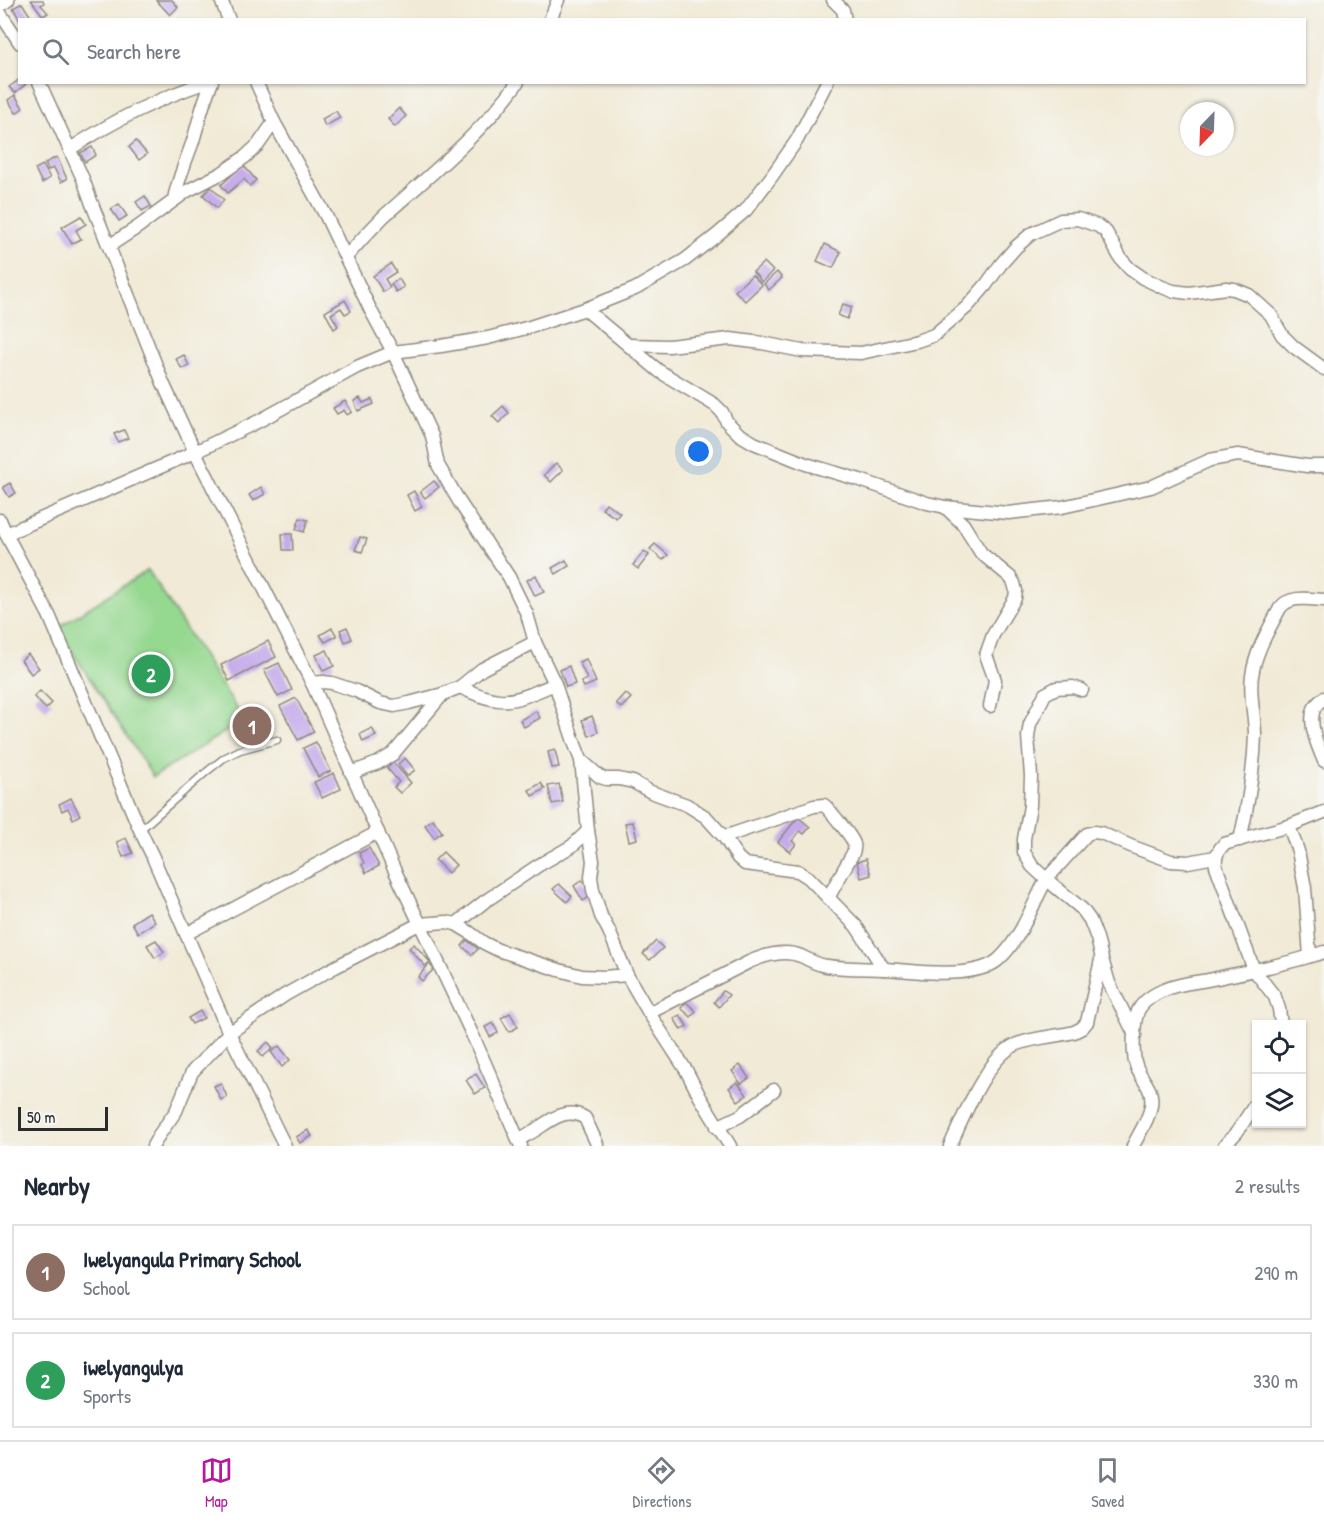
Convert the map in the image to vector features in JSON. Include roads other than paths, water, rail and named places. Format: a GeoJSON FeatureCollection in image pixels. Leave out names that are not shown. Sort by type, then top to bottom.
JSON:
{"type":"FeatureCollection","features":[{"type":"Feature","properties":{"kind":"street"},"geometry":{"type":"LineString","coordinates":[[0,6],[8,0]]}},
{"type":"Feature","properties":{"kind":"street"},"geometry":{"type":"LineString","coordinates":[[551,18],[558,0]]}},
{"type":"Feature","properties":{"kind":"street"},"geometry":{"type":"LineString","coordinates":[[833,0],[843,10],[845,18]]}},
{"type":"Feature","properties":{"kind":"street"},"geometry":{"type":"LineString","coordinates":[[225,2],[229,18]]}},
{"type":"Feature","properties":{"kind":"street"},"geometry":{"type":"LineString","coordinates":[[0,13],[18,40]]}},
{"type":"Feature","properties":{"kind":"street"},"geometry":{"type":"LineString","coordinates":[[40,84],[83,179],[163,383],[195,452],[312,683],[520,1143],[547,1122],[561,1115],[573,1113],[585,1118],[597,1144]]}},
{"type":"Feature","properties":{"kind":"street"},"geometry":{"type":"LineString","coordinates":[[70,149],[139,109],[205,84]]}},
{"type":"Feature","properties":{"kind":"street"},"geometry":{"type":"LineString","coordinates":[[174,199],[178,178],[193,141],[209,84]]}},
{"type":"Feature","properties":{"kind":"street"},"geometry":{"type":"LineString","coordinates":[[257,84],[274,122],[326,216],[393,352],[432,436],[438,465],[517,592],[528,614],[535,642],[555,684],[581,760],[593,861],[591,877],[601,915],[627,975],[649,1014],[686,1070],[728,1145]]}},
{"type":"Feature","properties":{"kind":"street"},"geometry":{"type":"LineString","coordinates":[[346,257],[382,219],[468,140],[497,110],[516,84]]}},
{"type":"Feature","properties":{"kind":"street"},"geometry":{"type":"LineString","coordinates":[[6,534],[195,452],[259,421],[357,368],[393,352],[488,338],[530,327],[585,309],[635,289],[661,275],[693,254],[746,210],[797,140],[827,84]]}},
{"type":"Feature","properties":{"kind":"street"},"geometry":{"type":"LineString","coordinates":[[109,246],[174,199],[201,182],[222,173],[245,157],[258,145],[274,122]]}},
{"type":"Feature","properties":{"kind":"street"},"geometry":{"type":"LineString","coordinates":[[628,345],[669,346],[730,339],[802,351],[861,353],[917,341],[934,335],[967,307],[1001,264],[1031,234],[1061,220],[1078,219],[1098,226],[1106,232],[1121,259],[1130,269],[1162,287],[1189,293],[1226,288],[1249,295],[1271,315],[1282,335],[1294,347],[1324,369]]}},
{"type":"Feature","properties":{"kind":"street"},"geometry":{"type":"LineString","coordinates":[[585,309],[659,370],[715,405],[727,422],[754,443],[806,464],[927,504],[1008,513],[1062,507],[1150,487],[1210,460],[1238,455],[1307,466],[1324,466]]}},
{"type":"Feature","properties":{"kind":"street"},"geometry":{"type":"LineString","coordinates":[[945,507],[963,524],[981,553],[1010,578],[1016,591],[1015,598],[993,635],[986,655],[995,680],[990,706]]}},
{"type":"Feature","properties":{"kind":"street"},"geometry":{"type":"LineString","coordinates":[[0,520],[49,615],[229,1033],[285,1146]]}},
{"type":"Feature","properties":{"kind":"street"},"geometry":{"type":"LineString","coordinates":[[1240,840],[1249,803],[1255,742],[1251,678],[1261,646],[1284,603],[1297,598],[1324,600]]}},
{"type":"Feature","properties":{"kind":"street"},"geometry":{"type":"LineString","coordinates":[[312,683],[332,683],[394,706],[409,704],[460,687],[482,669],[535,642]]}},
{"type":"Feature","properties":{"kind":"street"},"geometry":{"type":"LineString","coordinates":[[460,687],[480,697],[498,701],[513,701],[555,684]]}},
{"type":"Feature","properties":{"kind":"street"},"geometry":{"type":"LineString","coordinates":[[1082,690],[1073,687],[1056,687],[1045,694],[1035,712],[1028,736],[1031,776],[1030,806],[1024,852],[1032,866],[1087,914],[1097,938],[1109,983],[1135,1035]]}},
{"type":"Feature","properties":{"kind":"street"},"geometry":{"type":"LineString","coordinates":[[351,773],[378,763],[393,754],[443,694]]}},
{"type":"Feature","properties":{"kind":"street"},"geometry":{"type":"LineString","coordinates":[[1324,698],[1314,710],[1313,723],[1324,761]]}},
{"type":"Feature","properties":{"kind":"street"},"geometry":{"type":"LineString","coordinates":[[581,760],[600,777],[633,782],[660,796],[687,805],[706,817],[745,864],[798,871],[809,878],[856,926],[884,969]]}},
{"type":"Feature","properties":{"kind":"street"},"geometry":{"type":"LineString","coordinates":[[724,837],[814,806],[824,805],[854,845],[853,853],[828,897]]}},
{"type":"Feature","properties":{"kind":"street"},"geometry":{"type":"LineString","coordinates":[[1280,1020],[1275,997],[1254,970],[1216,866],[1215,857],[1224,844],[1289,826],[1324,812]]}},
{"type":"Feature","properties":{"kind":"street"},"geometry":{"type":"LineString","coordinates":[[1289,826],[1298,851],[1305,888],[1310,956]]}},
{"type":"Feature","properties":{"kind":"street"},"geometry":{"type":"LineString","coordinates":[[456,924],[539,865],[572,846],[588,831]]}},
{"type":"Feature","properties":{"kind":"street"},"geometry":{"type":"LineString","coordinates":[[186,934],[378,832]]}},
{"type":"Feature","properties":{"kind":"street"},"geometry":{"type":"LineString","coordinates":[[649,1014],[730,971],[763,956],[778,953],[789,953],[826,966],[958,972],[987,966],[997,960],[1020,929],[1046,879],[1091,832],[1101,833],[1172,861],[1188,862],[1215,857]]}},
{"type":"Feature","properties":{"kind":"street"},"geometry":{"type":"LineString","coordinates":[[153,1146],[176,1111],[192,1072],[229,1033],[285,995],[419,924],[446,922],[456,924],[498,950],[582,976],[627,975]]}},
{"type":"Feature","properties":{"kind":"street"},"geometry":{"type":"LineString","coordinates":[[1133,1146],[1150,1112],[1152,1100],[1150,1089],[1140,1075],[1134,1059],[1139,1010],[1144,1003],[1168,988],[1254,970],[1324,951]]}},
{"type":"Feature","properties":{"kind":"street"},"geometry":{"type":"LineString","coordinates":[[950,1146],[970,1105],[998,1057],[1017,1044],[1074,1032],[1085,1025],[1102,959]]}},
{"type":"Feature","properties":{"kind":"street"},"geometry":{"type":"LineString","coordinates":[[717,1127],[740,1116],[774,1090]]}},
{"type":"Feature","properties":{"kind":"street"},"geometry":{"type":"LineString","coordinates":[[1224,1146],[1252,1110]]}},
{"type":"Feature","properties":{"kind":"lane"},"geometry":{"type":"LineString","coordinates":[[140,830],[224,758],[240,750],[277,740]]}},
{"type":"Feature","properties":{"kind":"place","name":"iwelyangulya"},"geometry":{"type":"Point","coordinates":[151,674]}},
{"type":"Feature","properties":{"kind":"place","name":"Iwelyangula Primary School"},"geometry":{"type":"Point","coordinates":[252,726]}}]}
